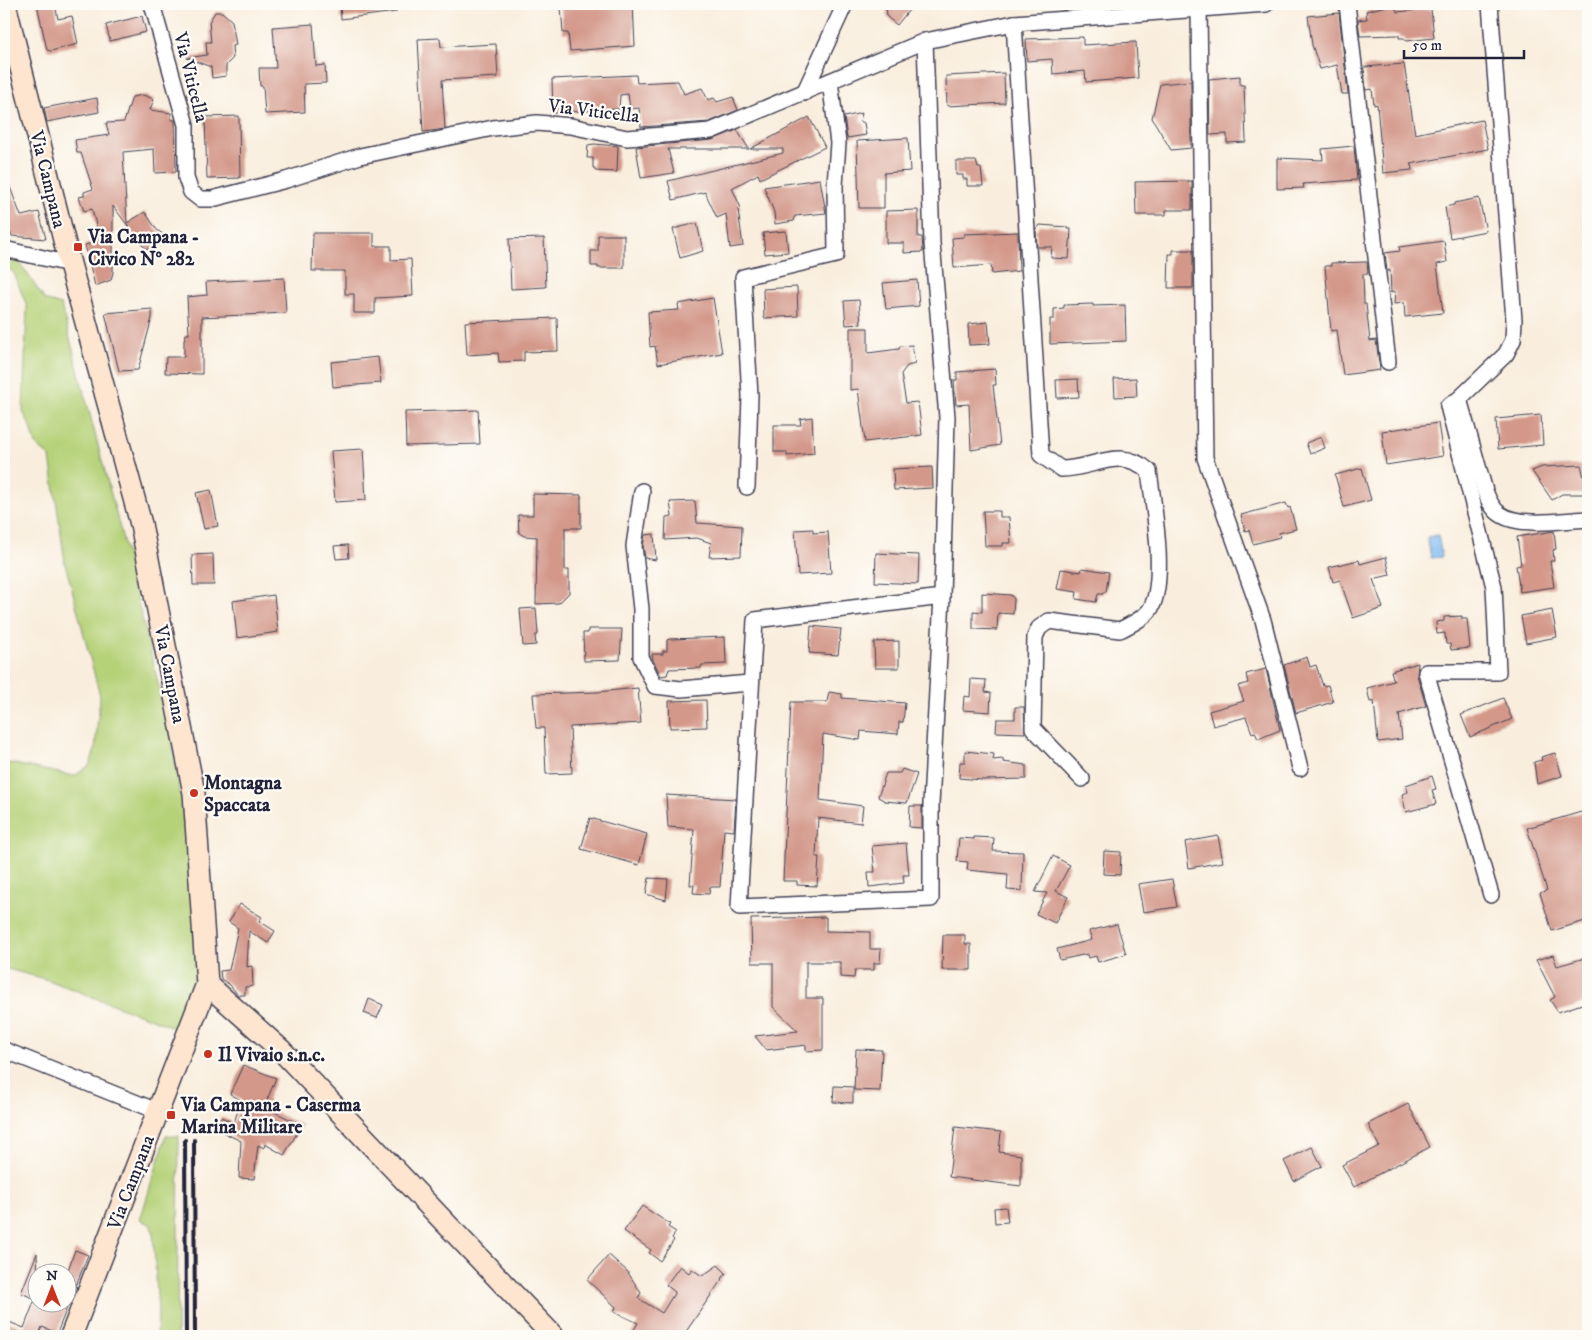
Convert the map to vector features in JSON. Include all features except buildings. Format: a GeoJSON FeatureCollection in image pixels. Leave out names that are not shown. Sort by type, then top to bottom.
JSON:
{"type":"FeatureCollection","features":[{"type":"Feature","properties":{"kind":"main road","name":"Via Campana"},"geometry":{"type":"LineString","coordinates":[[5,4],[70,264],[141,524],[194,793],[207,984],[71,1336]]}},
{"type":"Feature","properties":{"kind":"main road"},"geometry":{"type":"LineString","coordinates":[[207,984],[281,1050],[553,1336]]}},
{"type":"Feature","properties":{"kind":"street","name":"Via Viticella"},"geometry":{"type":"LineString","coordinates":[[152,4],[186,125],[186,178],[191,192],[200,199],[212,199],[277,182],[360,156],[493,128],[537,123],[570,126],[627,138],[711,131],[925,41],[1014,24],[1266,4]]}},
{"type":"Feature","properties":{"kind":"street"},"geometry":{"type":"LineString","coordinates":[[804,93],[845,4]]}},
{"type":"Feature","properties":{"kind":"street"},"geometry":{"type":"LineString","coordinates":[[1346,4],[1388,362]]}},
{"type":"Feature","properties":{"kind":"street"},"geometry":{"type":"LineString","coordinates":[[1490,4],[1514,320],[1513,340],[1506,354],[1448,406],[1494,587],[1498,672],[1426,672],[1491,895]]}},
{"type":"Feature","properties":{"kind":"street"},"geometry":{"type":"LineString","coordinates":[[1199,10],[1205,458],[1263,620],[1300,768]]}},
{"type":"Feature","properties":{"kind":"street"},"geometry":{"type":"LineString","coordinates":[[1014,24],[1041,455],[1060,469],[1119,458],[1138,462],[1149,471],[1155,520],[1159,588],[1149,611],[1120,630],[1049,621],[1039,628],[1035,637],[1033,728],[1082,780]]}},
{"type":"Feature","properties":{"kind":"street"},"geometry":{"type":"LineString","coordinates":[[925,41],[932,243],[948,417],[942,597],[931,804],[931,899],[739,907],[755,620],[942,597]]}},
{"type":"Feature","properties":{"kind":"street"},"geometry":{"type":"LineString","coordinates":[[747,487],[750,396],[743,277],[836,255],[835,185],[838,142],[830,81]]}},
{"type":"Feature","properties":{"kind":"street"},"geometry":{"type":"LineString","coordinates":[[4,249],[70,264]]}},
{"type":"Feature","properties":{"kind":"street"},"geometry":{"type":"LineString","coordinates":[[1459,398],[1485,491],[1490,503],[1499,514],[1511,519],[1528,522],[1588,520]]}},
{"type":"Feature","properties":{"kind":"street"},"geometry":{"type":"LineString","coordinates":[[642,491],[634,546],[641,609],[641,657],[655,686],[681,689],[750,683]]}},
{"type":"Feature","properties":{"kind":"street"},"geometry":{"type":"LineString","coordinates":[[4,1050],[157,1111]]}},
{"type":"Feature","properties":{"kind":"green space"},"geometry":{"type":"Polygon","coordinates":[[[16,257],[45,300],[61,305],[122,536],[172,740],[198,911],[200,983],[181,1030],[48,980],[4,968],[4,762],[74,776],[89,766],[95,750],[100,696],[65,563],[50,457],[36,445],[31,427],[23,412],[27,307],[14,273],[9,269],[4,270],[4,259],[16,257]]]}},
{"type":"Feature","properties":{"kind":"green space"},"geometry":{"type":"Polygon","coordinates":[[[166,1136],[179,1136],[177,1336],[157,1336],[158,1311],[153,1232],[150,1224],[140,1220],[166,1136]]]}},
{"type":"Feature","properties":{"kind":"water"},"geometry":{"type":"Polygon","coordinates":[[[1438,535],[1442,557],[1431,558],[1427,537],[1438,535]]]}},
{"type":"Feature","properties":{"kind":"railway"},"geometry":{"type":"LineString","coordinates":[[185,1140],[186,1336]]}},
{"type":"Feature","properties":{"kind":"railway"},"geometry":{"type":"LineString","coordinates":[[194,1140],[195,1336]]}},
{"type":"Feature","properties":{"kind":"place","name":"Via Campana - Civico N° 282"},"geometry":{"type":"Point","coordinates":[78,247]}},
{"type":"Feature","properties":{"kind":"place","name":"Montagna Spaccata"},"geometry":{"type":"Point","coordinates":[194,793]}},
{"type":"Feature","properties":{"kind":"place","name":"Il Vivaio s.n.c."},"geometry":{"type":"Point","coordinates":[208,1054]}},
{"type":"Feature","properties":{"kind":"place","name":"Via Campana - Caserma Marina Militare"},"geometry":{"type":"Point","coordinates":[171,1115]}}]}
